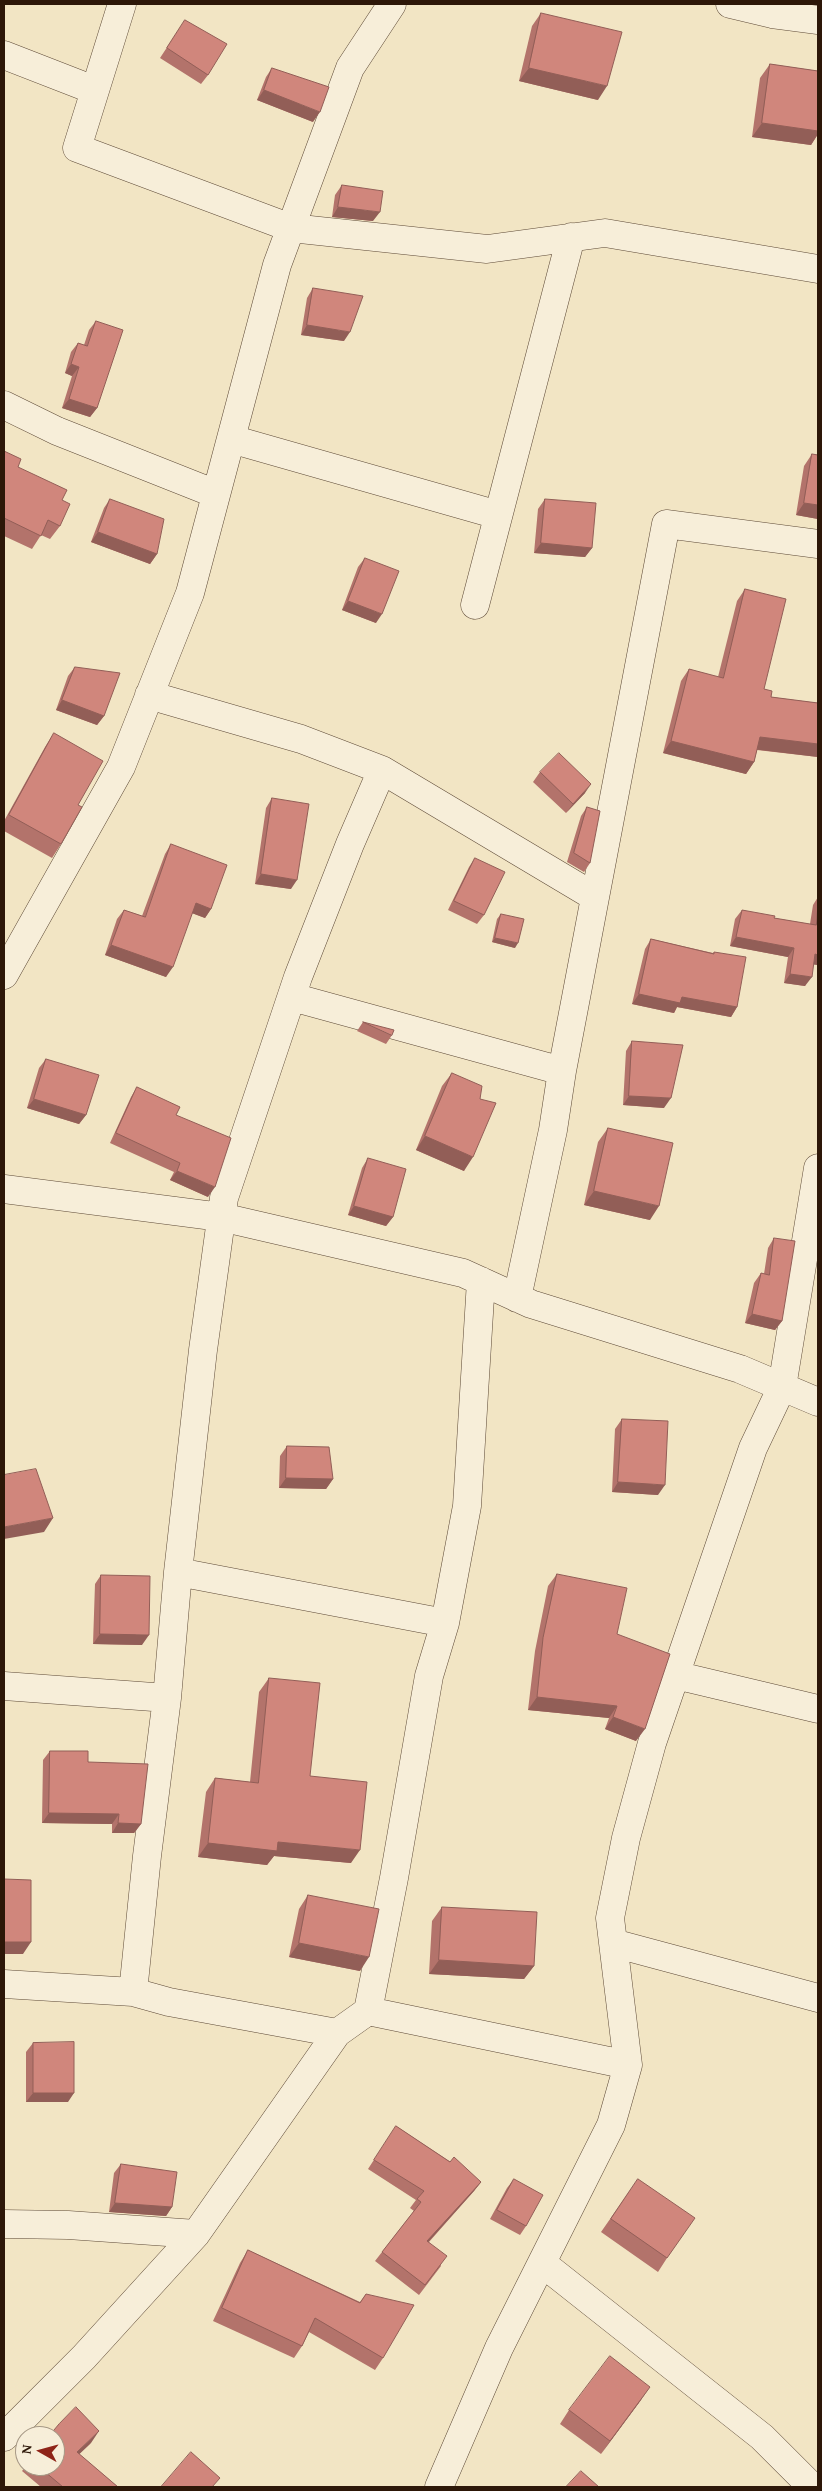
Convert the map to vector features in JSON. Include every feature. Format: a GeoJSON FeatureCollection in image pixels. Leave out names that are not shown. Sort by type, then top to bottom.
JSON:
{"type":"FeatureCollection","features":[{"type":"Feature","properties":{"kind":"street"},"geometry":{"type":"LineString","coordinates":[[122,4],[77,148],[291,228],[487,249],[605,233],[818,269]]}},
{"type":"Feature","properties":{"kind":"street"},"geometry":{"type":"LineString","coordinates":[[4,975],[14,936],[121,767],[190,593],[278,265],[291,228],[350,68],[392,4]]}},
{"type":"Feature","properties":{"kind":"street"},"geometry":{"type":"LineString","coordinates":[[730,4],[772,14],[818,20]]}},
{"type":"Feature","properties":{"kind":"street"},"geometry":{"type":"LineString","coordinates":[[4,55],[94,90]]}},
{"type":"Feature","properties":{"kind":"street"},"geometry":{"type":"LineString","coordinates":[[475,605],[571,238]]}},
{"type":"Feature","properties":{"kind":"street"},"geometry":{"type":"LineString","coordinates":[[4,405],[58,431],[216,494]]}},
{"type":"Feature","properties":{"kind":"street"},"geometry":{"type":"LineString","coordinates":[[231,439],[498,515]]}},
{"type":"Feature","properties":{"kind":"street"},"geometry":{"type":"LineString","coordinates":[[517,1298],[553,1130],[562,1071],[666,524],[818,544]]}},
{"type":"Feature","properties":{"kind":"street"},"geometry":{"type":"LineString","coordinates":[[149,696],[301,739],[382,770],[595,896]]}},
{"type":"Feature","properties":{"kind":"street"},"geometry":{"type":"LineString","coordinates":[[133,1992],[147,1856],[167,1698],[178,1572],[224,1198],[292,998],[350,844],[382,770]]}},
{"type":"Feature","properties":{"kind":"street"},"geometry":{"type":"LineString","coordinates":[[292,998],[562,1071]]}},
{"type":"Feature","properties":{"kind":"street"},"geometry":{"type":"LineString","coordinates":[[439,2487],[499,2348],[611,2125],[628,2065],[610,1918],[626,1838],[652,1743],[753,1448],[782,1387],[818,1168]]}},
{"type":"Feature","properties":{"kind":"street"},"geometry":{"type":"LineString","coordinates":[[4,1190],[221,1217],[463,1272],[517,1298],[740,1369],[818,1402]]}},
{"type":"Feature","properties":{"kind":"street"},"geometry":{"type":"LineString","coordinates":[[4,2437],[84,2357],[196,2234],[338,2033],[368,2011],[394,1878],[429,1676],[445,1623],[467,1506],[481,1281]]}},
{"type":"Feature","properties":{"kind":"street"},"geometry":{"type":"LineString","coordinates":[[178,1572],[445,1623]]}},
{"type":"Feature","properties":{"kind":"street"},"geometry":{"type":"LineString","coordinates":[[675,1676],[818,1709]]}},
{"type":"Feature","properties":{"kind":"street"},"geometry":{"type":"LineString","coordinates":[[4,1686],[167,1698]]}},
{"type":"Feature","properties":{"kind":"street"},"geometry":{"type":"LineString","coordinates":[[613,1943],[818,1998]]}},
{"type":"Feature","properties":{"kind":"street"},"geometry":{"type":"LineString","coordinates":[[4,1984],[133,1992],[169,2002],[338,2033]]}},
{"type":"Feature","properties":{"kind":"street"},"geometry":{"type":"LineString","coordinates":[[368,2011],[628,2065]]}},
{"type":"Feature","properties":{"kind":"street"},"geometry":{"type":"LineString","coordinates":[[4,2224],[68,2225],[196,2234]]}},
{"type":"Feature","properties":{"kind":"street"},"geometry":{"type":"LineString","coordinates":[[542,2263],[762,2437],[812,2487]]}},
{"type":"Feature","properties":{"kind":"building"},"geometry":{"type":"Polygon","coordinates":[[[541,13],[622,32],[607,86],[529,68],[541,13]]]}},
{"type":"Feature","properties":{"kind":"building"},"geometry":{"type":"Polygon","coordinates":[[[185,20],[227,44],[208,75],[167,48],[185,20]]]}},
{"type":"Feature","properties":{"kind":"building"},"geometry":{"type":"Polygon","coordinates":[[[770,64],[818,71],[818,131],[762,123],[770,64]]]}},
{"type":"Feature","properties":{"kind":"building"},"geometry":{"type":"Polygon","coordinates":[[[272,68],[329,87],[320,112],[264,90],[272,68]]]}},
{"type":"Feature","properties":{"kind":"building"},"geometry":{"type":"Polygon","coordinates":[[[342,185],[383,191],[380,212],[338,207],[342,185]]]}},
{"type":"Feature","properties":{"kind":"building"},"geometry":{"type":"Polygon","coordinates":[[[313,288],[363,296],[350,332],[307,325],[313,288]]]}},
{"type":"Feature","properties":{"kind":"building"},"geometry":{"type":"Polygon","coordinates":[[[96,321],[123,330],[97,408],[69,399],[79,367],[71,364],[78,343],[87,346],[96,321]]]}},
{"type":"Feature","properties":{"kind":"building"},"geometry":{"type":"Polygon","coordinates":[[[4,451],[21,459],[18,467],[67,490],[62,500],[70,504],[60,526],[48,520],[41,536],[4,518],[4,451]]]}},
{"type":"Feature","properties":{"kind":"building"},"geometry":{"type":"Polygon","coordinates":[[[812,454],[818,455],[818,505],[804,503],[812,454]]]}},
{"type":"Feature","properties":{"kind":"building"},"geometry":{"type":"Polygon","coordinates":[[[110,499],[164,519],[157,554],[98,532],[110,499]]]}},
{"type":"Feature","properties":{"kind":"building"},"geometry":{"type":"Polygon","coordinates":[[[545,499],[596,503],[592,548],[541,543],[545,499]]]}},
{"type":"Feature","properties":{"kind":"building"},"geometry":{"type":"Polygon","coordinates":[[[365,558],[399,571],[382,614],[348,601],[365,558]]]}},
{"type":"Feature","properties":{"kind":"building"},"geometry":{"type":"Polygon","coordinates":[[[745,589],[786,599],[764,689],[772,691],[771,697],[818,703],[818,744],[760,737],[754,762],[671,741],[689,669],[723,678],[745,589]]]}},
{"type":"Feature","properties":{"kind":"building"},"geometry":{"type":"Polygon","coordinates":[[[75,667],[120,673],[104,716],[62,700],[75,667]]]}},
{"type":"Feature","properties":{"kind":"building"},"geometry":{"type":"Polygon","coordinates":[[[54,733],[103,761],[78,805],[82,807],[61,844],[9,815],[54,733]]]}},
{"type":"Feature","properties":{"kind":"building"},"geometry":{"type":"Polygon","coordinates":[[[559,753],[591,784],[573,804],[540,772],[559,753]]]}},
{"type":"Feature","properties":{"kind":"building"},"geometry":{"type":"Polygon","coordinates":[[[272,798],[309,804],[297,880],[261,874],[272,798]]]}},
{"type":"Feature","properties":{"kind":"building"},"geometry":{"type":"Polygon","coordinates":[[[587,807],[600,811],[590,863],[574,853],[587,807]]]}},
{"type":"Feature","properties":{"kind":"building"},"geometry":{"type":"Polygon","coordinates":[[[171,844],[227,865],[211,909],[196,903],[173,967],[111,945],[124,910],[145,917],[171,844]]]}},
{"type":"Feature","properties":{"kind":"building"},"geometry":{"type":"Polygon","coordinates":[[[475,858],[505,872],[484,915],[454,901],[475,858]]]}},
{"type":"Feature","properties":{"kind":"building"},"geometry":{"type":"Polygon","coordinates":[[[818,904],[818,955],[815,954],[812,977],[790,974],[794,948],[736,937],[742,910],[816,925],[818,904]]]}},
{"type":"Feature","properties":{"kind":"building"},"geometry":{"type":"Polygon","coordinates":[[[501,914],[524,919],[518,943],[495,938],[501,914]]]}},
{"type":"Feature","properties":{"kind":"building"},"geometry":{"type":"Polygon","coordinates":[[[651,939],[714,954],[714,952],[746,957],[737,1007],[682,997],[680,1003],[639,994],[651,939]]]}},
{"type":"Feature","properties":{"kind":"building"},"geometry":{"type":"Polygon","coordinates":[[[363,1022],[394,1030],[392,1035],[363,1022]]]}},
{"type":"Feature","properties":{"kind":"building"},"geometry":{"type":"Polygon","coordinates":[[[632,1041],[683,1045],[671,1098],[629,1096],[632,1041]]]}},
{"type":"Feature","properties":{"kind":"building"},"geometry":{"type":"Polygon","coordinates":[[[46,1059],[99,1075],[86,1115],[34,1099],[46,1059]]]}},
{"type":"Feature","properties":{"kind":"building"},"geometry":{"type":"Polygon","coordinates":[[[452,1073],[482,1086],[480,1099],[496,1103],[473,1157],[425,1136],[452,1073]]]}},
{"type":"Feature","properties":{"kind":"building"},"geometry":{"type":"Polygon","coordinates":[[[137,1087],[180,1107],[176,1115],[231,1138],[215,1187],[177,1171],[180,1163],[116,1133],[137,1087]]]}},
{"type":"Feature","properties":{"kind":"building"},"geometry":{"type":"Polygon","coordinates":[[[608,1128],[673,1143],[659,1206],[594,1191],[608,1128]]]}},
{"type":"Feature","properties":{"kind":"building"},"geometry":{"type":"Polygon","coordinates":[[[368,1158],[406,1169],[393,1217],[354,1206],[368,1158]]]}},
{"type":"Feature","properties":{"kind":"building"},"geometry":{"type":"Polygon","coordinates":[[[774,1238],[795,1241],[782,1321],[752,1314],[761,1273],[769,1275],[774,1238]]]}},
{"type":"Feature","properties":{"kind":"building"},"geometry":{"type":"Polygon","coordinates":[[[622,1419],[668,1421],[665,1485],[618,1482],[622,1419]]]}},
{"type":"Feature","properties":{"kind":"building"},"geometry":{"type":"Polygon","coordinates":[[[287,1446],[329,1447],[333,1479],[286,1478],[287,1446]]]}},
{"type":"Feature","properties":{"kind":"building"},"geometry":{"type":"Polygon","coordinates":[[[36,1469],[53,1518],[4,1527],[4,1475],[36,1469]]]}},
{"type":"Feature","properties":{"kind":"building"},"geometry":{"type":"Polygon","coordinates":[[[557,1574],[627,1588],[617,1634],[670,1654],[645,1729],[613,1717],[617,1706],[537,1697],[543,1638],[557,1574]]]}},
{"type":"Feature","properties":{"kind":"building"},"geometry":{"type":"Polygon","coordinates":[[[101,1575],[150,1576],[149,1635],[100,1634],[101,1575]]]}},
{"type":"Feature","properties":{"kind":"building"},"geometry":{"type":"Polygon","coordinates":[[[269,1678],[320,1683],[310,1776],[367,1782],[360,1850],[278,1842],[277,1851],[208,1843],[215,1778],[258,1783],[269,1678]]]}},
{"type":"Feature","properties":{"kind":"building"},"geometry":{"type":"Polygon","coordinates":[[[50,1751],[88,1751],[88,1762],[148,1764],[141,1824],[118,1823],[119,1814],[49,1813],[50,1751]]]}},
{"type":"Feature","properties":{"kind":"building"},"geometry":{"type":"Polygon","coordinates":[[[4,1879],[31,1880],[31,1942],[4,1942],[4,1879]]]}},
{"type":"Feature","properties":{"kind":"building"},"geometry":{"type":"Polygon","coordinates":[[[308,1895],[379,1909],[369,1957],[299,1943],[308,1895]]]}},
{"type":"Feature","properties":{"kind":"building"},"geometry":{"type":"Polygon","coordinates":[[[442,1907],[537,1912],[534,1966],[439,1960],[442,1907]]]}},
{"type":"Feature","properties":{"kind":"building"},"geometry":{"type":"Polygon","coordinates":[[[74,2042],[74,2093],[33,2093],[33,2043],[74,2042]]]}},
{"type":"Feature","properties":{"kind":"building"},"geometry":{"type":"Polygon","coordinates":[[[396,2126],[450,2162],[454,2157],[481,2182],[427,2241],[447,2256],[425,2285],[382,2252],[421,2202],[417,2199],[424,2191],[374,2160],[396,2126]]]}},
{"type":"Feature","properties":{"kind":"building"},"geometry":{"type":"Polygon","coordinates":[[[121,2164],[177,2172],[172,2207],[115,2203],[121,2164]]]}},
{"type":"Feature","properties":{"kind":"building"},"geometry":{"type":"Polygon","coordinates":[[[514,2179],[543,2195],[526,2226],[497,2210],[514,2179]]]}},
{"type":"Feature","properties":{"kind":"building"},"geometry":{"type":"Polygon","coordinates":[[[638,2179],[695,2218],[667,2258],[611,2219],[638,2179]]]}},
{"type":"Feature","properties":{"kind":"building"},"geometry":{"type":"Polygon","coordinates":[[[248,2250],[360,2303],[366,2294],[414,2305],[383,2358],[315,2318],[302,2346],[222,2308],[248,2250]]]}},
{"type":"Feature","properties":{"kind":"building"},"geometry":{"type":"Polygon","coordinates":[[[610,2356],[650,2387],[610,2441],[569,2410],[610,2356]]]}},
{"type":"Feature","properties":{"kind":"building"},"geometry":{"type":"Polygon","coordinates":[[[76,2407],[99,2431],[77,2452],[118,2487],[63,2487],[50,2476],[65,2476],[65,2426],[57,2426],[76,2407]]]}},
{"type":"Feature","properties":{"kind":"building"},"geometry":{"type":"Polygon","coordinates":[[[191,2452],[220,2478],[212,2487],[161,2487],[191,2452]]]}},
{"type":"Feature","properties":{"kind":"building"},"geometry":{"type":"Polygon","coordinates":[[[581,2471],[599,2487],[566,2487],[581,2471]]]}}]}
